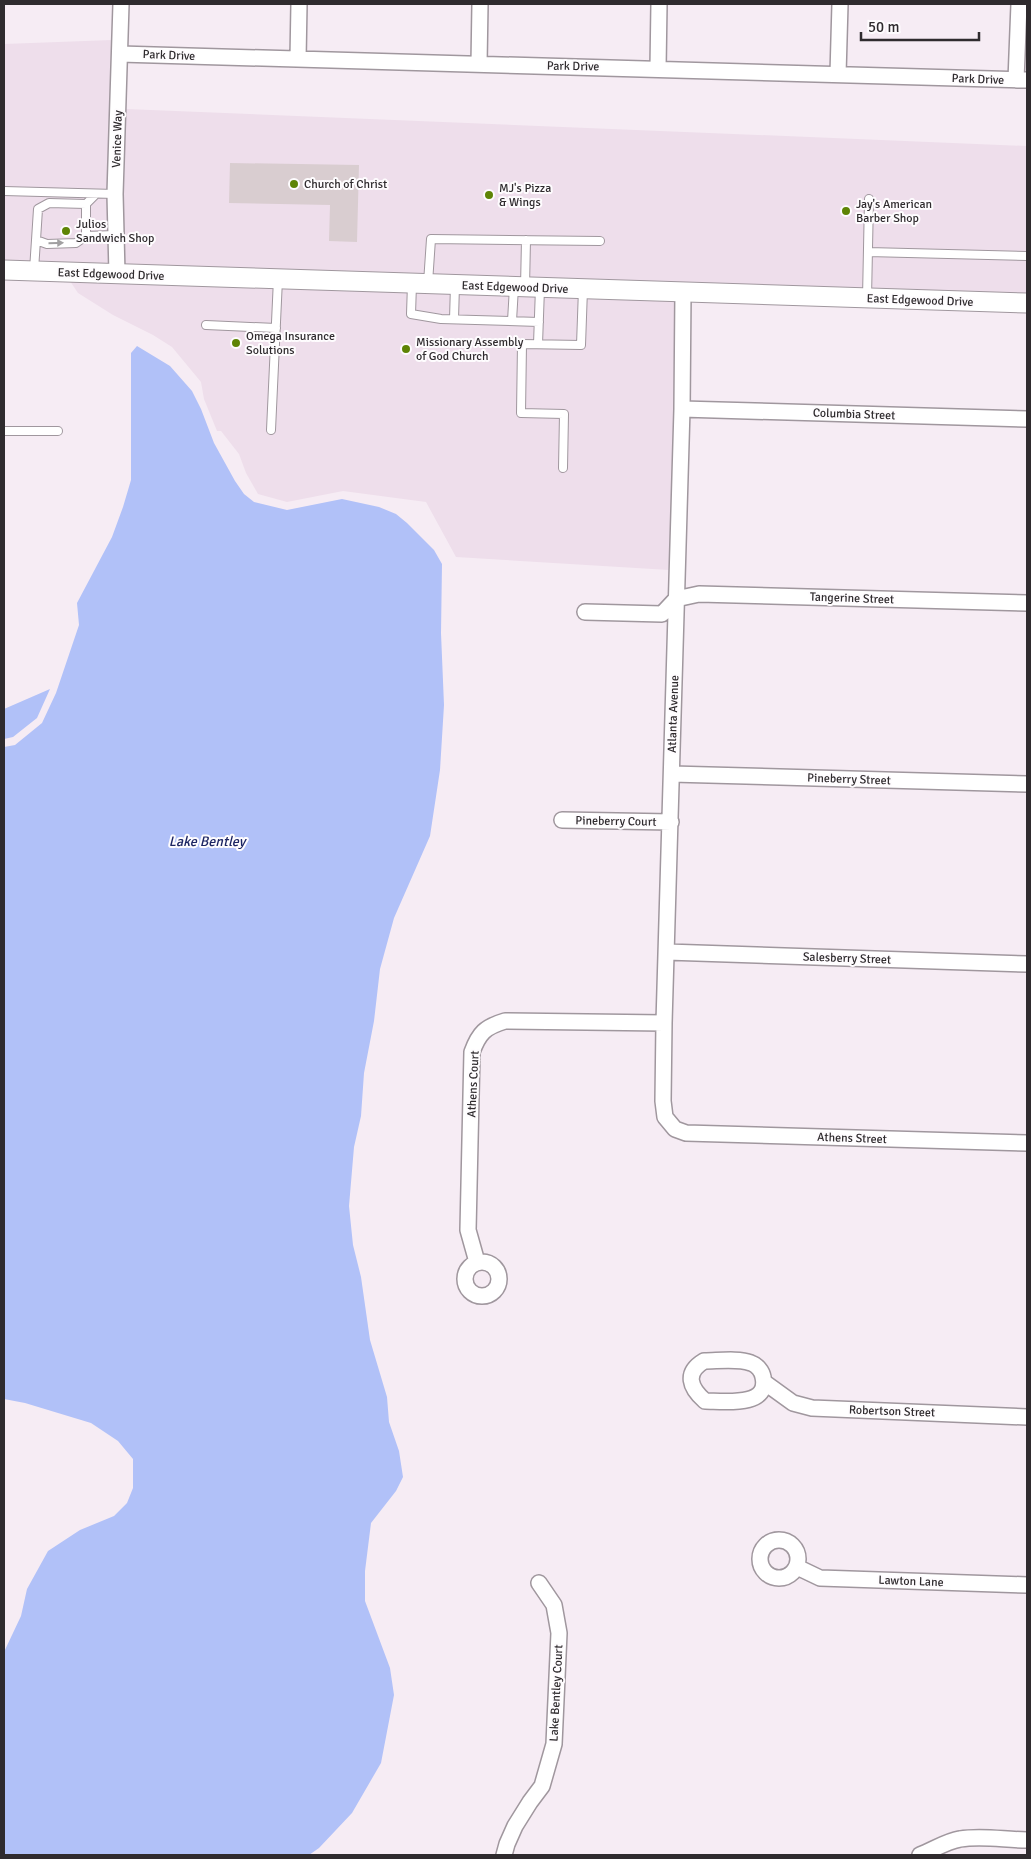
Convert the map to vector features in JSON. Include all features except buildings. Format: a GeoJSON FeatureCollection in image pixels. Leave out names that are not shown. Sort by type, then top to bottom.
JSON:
{"type":"FeatureCollection","features":[{"type":"Feature","properties":{"kind":"street","name":"Venice Way"},"geometry":{"type":"LineString","coordinates":[[116,274],[115,194],[121,4]]}},
{"type":"Feature","properties":{"kind":"street"},"geometry":{"type":"LineString","coordinates":[[298,59],[299,4]]}},
{"type":"Feature","properties":{"kind":"street"},"geometry":{"type":"LineString","coordinates":[[480,4],[480,64]]}},
{"type":"Feature","properties":{"kind":"street"},"geometry":{"type":"LineString","coordinates":[[658,68],[660,4]]}},
{"type":"Feature","properties":{"kind":"street"},"geometry":{"type":"LineString","coordinates":[[838,74],[840,4]]}},
{"type":"Feature","properties":{"kind":"street"},"geometry":{"type":"LineString","coordinates":[[1019,4],[1022,80]]}},
{"type":"Feature","properties":{"kind":"street","name":"Park Drive"},"geometry":{"type":"LineString","coordinates":[[120,54],[658,68],[1022,80]]}},
{"type":"Feature","properties":{"kind":"street","name":"East Edgewood Drive"},"geometry":{"type":"LineString","coordinates":[[4,270],[1027,303]]}},
{"type":"Feature","properties":{"kind":"street","name":"Atlanta Avenue"},"geometry":{"type":"LineString","coordinates":[[678,1130],[665,1117],[663,1101],[682,409],[682,292]]}},
{"type":"Feature","properties":{"kind":"street","name":"Columbia Street"},"geometry":{"type":"LineString","coordinates":[[682,409],[1027,419]]}},
{"type":"Feature","properties":{"kind":"street","name":"Tangerine Street"},"geometry":{"type":"LineString","coordinates":[[676,599],[699,594],[1027,603]]}},
{"type":"Feature","properties":{"kind":"street"},"geometry":{"type":"LineString","coordinates":[[586,612],[662,614],[676,599]]}},
{"type":"Feature","properties":{"kind":"street","name":"Pineberry Street"},"geometry":{"type":"LineString","coordinates":[[672,774],[1027,784]]}},
{"type":"Feature","properties":{"kind":"street","name":"Pineberry Court"},"geometry":{"type":"LineString","coordinates":[[562,820],[670,822]]}},
{"type":"Feature","properties":{"kind":"street","name":"Salesberry Street"},"geometry":{"type":"LineString","coordinates":[[667,952],[1027,964]]}},
{"type":"Feature","properties":{"kind":"street","name":"Athens Court"},"geometry":{"type":"LineString","coordinates":[[477,1262],[468,1230],[472,1052],[478,1037],[490,1025],[505,1021],[664,1023]]}},
{"type":"Feature","properties":{"kind":"street","name":"Athens Street"},"geometry":{"type":"LineString","coordinates":[[678,1130],[686,1133],[1027,1143]]}},
{"type":"Feature","properties":{"kind":"street","name":"Robertson Street"},"geometry":{"type":"LineString","coordinates":[[764,1382],[762,1390],[750,1400],[705,1401],[696,1393],[692,1386],[691,1378],[698,1364],[704,1361],[745,1361],[753,1363],[759,1368],[764,1382],[794,1404],[812,1408],[1027,1417]]}},
{"type":"Feature","properties":{"kind":"street","name":"Lawton Lane"},"geometry":{"type":"LineString","coordinates":[[796,1567],[820,1578],[1027,1585]]}},
{"type":"Feature","properties":{"kind":"street","name":"Lake Bentley Court"},"geometry":{"type":"LineString","coordinates":[[504,1855],[516,1826],[542,1786],[554,1744],[559,1632],[554,1605],[540,1583]]}},
{"type":"Feature","properties":{"kind":"street"},"geometry":{"type":"LineString","coordinates":[[920,1855],[958,1839],[978,1836],[1008,1840],[1027,1840]]}},
{"type":"Feature","properties":{"kind":"lane"},"geometry":{"type":"LineString","coordinates":[[4,190],[115,194]]}},
{"type":"Feature","properties":{"kind":"lane"},"geometry":{"type":"LineString","coordinates":[[86,236],[86,204],[96,194]]}},
{"type":"Feature","properties":{"kind":"lane"},"geometry":{"type":"LineString","coordinates":[[867,298],[869,199]]}},
{"type":"Feature","properties":{"kind":"lane"},"geometry":{"type":"LineString","coordinates":[[34,271],[38,209],[49,203],[86,204]]}},
{"type":"Feature","properties":{"kind":"lane"},"geometry":{"type":"LineString","coordinates":[[36,240],[47,244],[76,243],[86,236],[115,235]]}},
{"type":"Feature","properties":{"kind":"lane"},"geometry":{"type":"LineString","coordinates":[[539,322],[454,319],[411,314],[431,239],[600,242]]}},
{"type":"Feature","properties":{"kind":"lane"},"geometry":{"type":"LineString","coordinates":[[526,240],[526,287],[539,322],[538,344]]}},
{"type":"Feature","properties":{"kind":"lane"},"geometry":{"type":"LineString","coordinates":[[868,252],[1027,256]]}},
{"type":"Feature","properties":{"kind":"lane"},"geometry":{"type":"LineString","coordinates":[[271,430],[278,279]]}},
{"type":"Feature","properties":{"kind":"lane"},"geometry":{"type":"LineString","coordinates":[[454,319],[455,285]]}},
{"type":"Feature","properties":{"kind":"lane"},"geometry":{"type":"LineString","coordinates":[[512,321],[526,287]]}},
{"type":"Feature","properties":{"kind":"lane"},"geometry":{"type":"LineString","coordinates":[[563,468],[564,414],[521,413],[522,344],[581,345],[583,289]]}},
{"type":"Feature","properties":{"kind":"lane"},"geometry":{"type":"LineString","coordinates":[[206,325],[276,328]]}},
{"type":"Feature","properties":{"kind":"lane"},"geometry":{"type":"LineString","coordinates":[[4,431],[58,432]]}},
{"type":"Feature","properties":{"kind":"shaded area"},"geometry":{"type":"Polygon","coordinates":[[[112,40],[107,226],[108,265],[4,260],[4,44],[112,40]]]}},
{"type":"Feature","properties":{"kind":"shaded area"},"geometry":{"type":"Polygon","coordinates":[[[126,109],[1027,146],[1027,294],[124,265],[126,109]]]}},
{"type":"Feature","properties":{"kind":"shaded area"},"geometry":{"type":"Polygon","coordinates":[[[70,281],[674,301],[674,409],[669,570],[456,557],[426,502],[343,491],[287,502],[258,494],[246,473],[239,454],[221,431],[217,431],[204,399],[201,382],[172,347],[113,315],[78,293],[70,281]]]}},
{"type":"Feature","properties":{"kind":"water","name":"Lake Bentley"},"geometry":{"type":"Polygon","coordinates":[[[137,346],[170,366],[192,391],[214,443],[235,481],[244,494],[254,502],[287,510],[342,499],[379,507],[396,514],[407,523],[434,550],[442,564],[441,633],[444,705],[440,770],[430,836],[394,918],[380,969],[374,1021],[364,1073],[361,1116],[354,1147],[349,1206],[353,1245],[361,1277],[370,1340],[387,1397],[389,1422],[399,1451],[403,1477],[396,1491],[371,1523],[365,1571],[365,1601],[390,1668],[394,1695],[381,1763],[352,1813],[319,1848],[309,1855],[4,1855],[4,1652],[21,1616],[27,1589],[48,1551],[80,1530],[114,1516],[127,1503],[133,1488],[133,1459],[118,1441],[91,1423],[25,1403],[4,1399],[4,747],[15,745],[42,723],[56,693],[79,625],[77,603],[112,537],[123,507],[131,480],[131,353],[137,346]]]}},
{"type":"Feature","properties":{"kind":"water"},"geometry":{"type":"Polygon","coordinates":[[[50,689],[37,718],[13,737],[4,739],[4,709],[50,689]]]}},
{"type":"Feature","properties":{"kind":"place","name":"Church of Christ"},"geometry":{"type":"Point","coordinates":[294,184]}},
{"type":"Feature","properties":{"kind":"place","name":"MJ's Pizza & Wings"},"geometry":{"type":"Point","coordinates":[489,195]}},
{"type":"Feature","properties":{"kind":"place","name":"Jay's American Barber Shop"},"geometry":{"type":"Point","coordinates":[846,211]}},
{"type":"Feature","properties":{"kind":"place","name":"Julios Sandwich Shop"},"geometry":{"type":"Point","coordinates":[66,231]}},
{"type":"Feature","properties":{"kind":"place","name":"Omega Insurance Solutions"},"geometry":{"type":"Point","coordinates":[236,343]}},
{"type":"Feature","properties":{"kind":"place","name":"Missionary Assembly of God Church"},"geometry":{"type":"Point","coordinates":[406,349]}}]}
